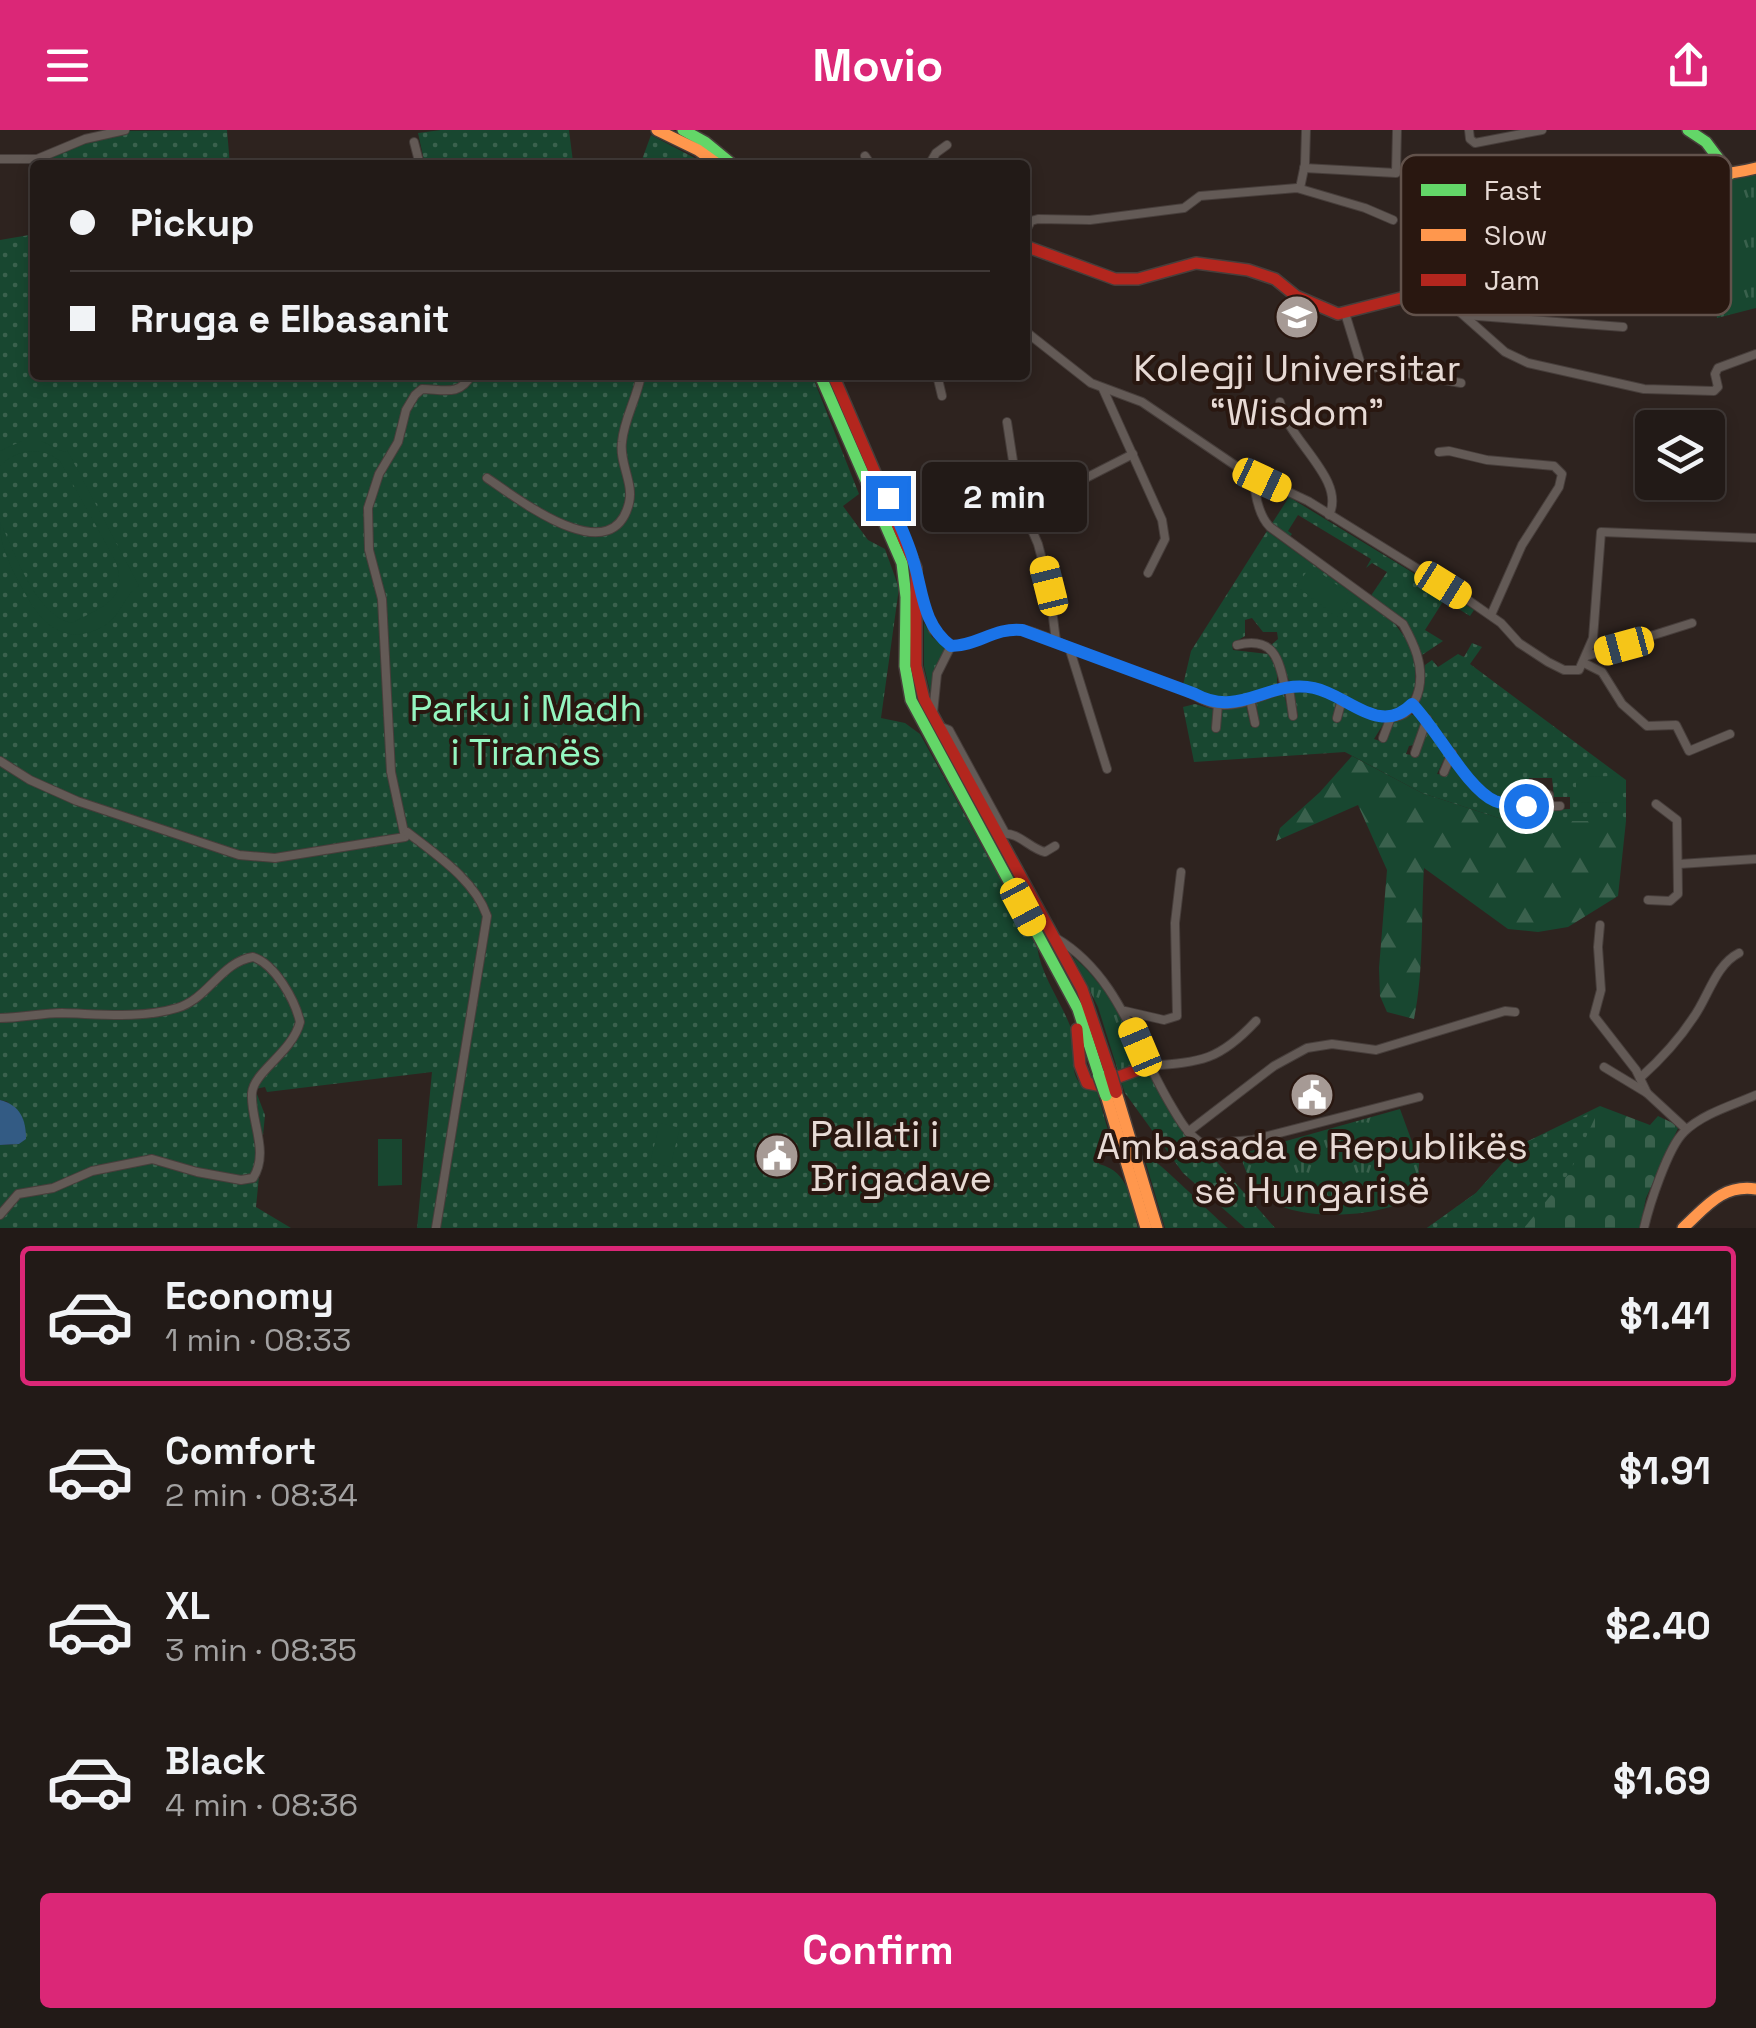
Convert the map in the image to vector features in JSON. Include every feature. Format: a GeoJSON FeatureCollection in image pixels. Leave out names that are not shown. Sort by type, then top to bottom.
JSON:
{"type":"FeatureCollection","features":[{"type":"Feature","properties":{"kind":"main road"},"geometry":{"type":"LineString","coordinates":[[657,130],[712,160]]}},
{"type":"Feature","properties":{"kind":"main road"},"geometry":{"type":"LineString","coordinates":[[682,130],[706,142],[727,160]]}},
{"type":"Feature","properties":{"kind":"main road"},"geometry":{"type":"LineString","coordinates":[[1688,130],[1706,142],[1716,155]]}},
{"type":"Feature","properties":{"kind":"main road"},"geometry":{"type":"LineString","coordinates":[[1731,174],[1756,168]]}},
{"type":"Feature","properties":{"kind":"main road"},"geometry":{"type":"LineString","coordinates":[[1030,248],[1115,279],[1138,279],[1192,263],[1232,267],[1272,278],[1315,306],[1345,314],[1401,299]]}},
{"type":"Feature","properties":{"kind":"main road"},"geometry":{"type":"LineString","coordinates":[[822,380],[902,563],[906,590],[904,664],[911,700],[1064,983],[1105,1073]]}},
{"type":"Feature","properties":{"kind":"main road"},"geometry":{"type":"LineString","coordinates":[[835,380],[916,568],[916,666],[920,686],[934,722],[1002,834],[1086,998],[1111,1093],[1157,1228]]}},
{"type":"Feature","properties":{"kind":"main road"},"geometry":{"type":"LineString","coordinates":[[1064,983],[1081,1047],[1080,1071],[1084,1080],[1097,1085],[1148,1066]]}},
{"type":"Feature","properties":{"kind":"main road"},"geometry":{"type":"LineString","coordinates":[[1111,1093],[1146,1228]]}},
{"type":"Feature","properties":{"kind":"main road"},"geometry":{"type":"LineString","coordinates":[[1684,1228],[1728,1188],[1741,1185],[1756,1190]]}},
{"type":"Feature","properties":{"kind":"street"},"geometry":{"type":"LineString","coordinates":[[0,159],[42,158],[85,139],[125,130]]}},
{"type":"Feature","properties":{"kind":"street"},"geometry":{"type":"LineString","coordinates":[[1300,188],[1306,130]]}},
{"type":"Feature","properties":{"kind":"street"},"geometry":{"type":"LineString","coordinates":[[1304,168],[1396,173],[1396,130]]}},
{"type":"Feature","properties":{"kind":"street"},"geometry":{"type":"LineString","coordinates":[[1468,130],[1475,143],[1540,130]]}},
{"type":"Feature","properties":{"kind":"street"},"geometry":{"type":"LineString","coordinates":[[414,142],[419,160]]}},
{"type":"Feature","properties":{"kind":"street"},"geometry":{"type":"LineString","coordinates":[[932,160],[948,146]]}},
{"type":"Feature","properties":{"kind":"street"},"geometry":{"type":"LineString","coordinates":[[1030,223],[1038,219],[1090,220],[1184,208],[1200,196],[1300,188],[1393,220]]}},
{"type":"Feature","properties":{"kind":"street"},"geometry":{"type":"LineString","coordinates":[[1345,314],[1361,364],[1461,384]]}},
{"type":"Feature","properties":{"kind":"street"},"geometry":{"type":"LineString","coordinates":[[1465,315],[1623,327]]}},
{"type":"Feature","properties":{"kind":"street"},"geometry":{"type":"LineString","coordinates":[[1465,315],[1506,352],[1528,364],[1644,389],[1714,392],[1718,387],[1718,368],[1756,354]]}},
{"type":"Feature","properties":{"kind":"street"},"geometry":{"type":"LineString","coordinates":[[1030,335],[1090,383],[1142,402],[1190,438],[1262,480],[1308,501],[1491,615],[1520,643],[1564,670],[1579,670],[1593,638],[1601,532],[1756,538]]}},
{"type":"Feature","properties":{"kind":"street"},"geometry":{"type":"LineString","coordinates":[[427,380],[430,389]]}},
{"type":"Feature","properties":{"kind":"street"},"geometry":{"type":"LineString","coordinates":[[0,762],[77,801],[240,855],[275,858],[405,837],[391,772],[383,611],[369,550],[368,508],[380,474],[398,442],[412,399],[420,390],[454,390],[468,380]]}},
{"type":"Feature","properties":{"kind":"street"},"geometry":{"type":"LineString","coordinates":[[488,478],[547,518],[582,530],[610,529],[629,505],[622,440],[640,380]]}},
{"type":"Feature","properties":{"kind":"street"},"geometry":{"type":"LineString","coordinates":[[938,380],[942,396]]}},
{"type":"Feature","properties":{"kind":"street"},"geometry":{"type":"LineString","coordinates":[[1103,389],[1164,530],[1164,545],[1148,573]]}},
{"type":"Feature","properties":{"kind":"street"},"geometry":{"type":"LineString","coordinates":[[1280,402],[1287,424],[1329,484],[1334,506],[1329,516]]}},
{"type":"Feature","properties":{"kind":"street"},"geometry":{"type":"LineString","coordinates":[[1007,422],[1017,489],[1044,566],[1056,641]]}},
{"type":"Feature","properties":{"kind":"street"},"geometry":{"type":"LineString","coordinates":[[1439,452],[1554,466],[1562,474],[1554,497],[1522,545],[1491,615]]}},
{"type":"Feature","properties":{"kind":"street"},"geometry":{"type":"LineString","coordinates":[[1078,482],[1133,454]]}},
{"type":"Feature","properties":{"kind":"street"},"geometry":{"type":"LineString","coordinates":[[918,588],[933,630],[951,646],[970,646],[999,631],[1030,631],[1218,704],[1287,688],[1312,687],[1377,716],[1405,712],[1418,694],[1420,672],[1415,646],[1402,624],[1270,527],[1256,497],[1255,490],[1262,480]]}},
{"type":"Feature","properties":{"kind":"street"},"geometry":{"type":"LineString","coordinates":[[965,490],[1017,489]]}},
{"type":"Feature","properties":{"kind":"street"},"geometry":{"type":"LineString","coordinates":[[1585,660],[1692,623]]}},
{"type":"Feature","properties":{"kind":"street"},"geometry":{"type":"LineString","coordinates":[[1237,645],[1256,642],[1269,648],[1278,662],[1293,716]]}},
{"type":"Feature","properties":{"kind":"street"},"geometry":{"type":"LineString","coordinates":[[934,722],[938,674],[951,646]]}},
{"type":"Feature","properties":{"kind":"street"},"geometry":{"type":"LineString","coordinates":[[1069,647],[1108,769]]}},
{"type":"Feature","properties":{"kind":"street"},"geometry":{"type":"LineString","coordinates":[[1585,660],[1602,672],[1622,704],[1647,726],[1676,725],[1689,751],[1730,734]]}},
{"type":"Feature","properties":{"kind":"street"},"geometry":{"type":"LineString","coordinates":[[1250,699],[1254,723]]}},
{"type":"Feature","properties":{"kind":"street"},"geometry":{"type":"LineString","coordinates":[[1336,718],[1342,699]]}},
{"type":"Feature","properties":{"kind":"street"},"geometry":{"type":"LineString","coordinates":[[1216,728],[1218,704]]}},
{"type":"Feature","properties":{"kind":"street"},"geometry":{"type":"LineString","coordinates":[[1412,704],[1428,719],[1473,784],[1490,798],[1507,804],[1554,806]]}},
{"type":"Feature","properties":{"kind":"street"},"geometry":{"type":"LineString","coordinates":[[1383,738],[1390,717]]}},
{"type":"Feature","properties":{"kind":"street"},"geometry":{"type":"LineString","coordinates":[[1415,752],[1428,719]]}},
{"type":"Feature","properties":{"kind":"street"},"geometry":{"type":"LineString","coordinates":[[1444,772],[1452,752]]}},
{"type":"Feature","properties":{"kind":"street"},"geometry":{"type":"LineString","coordinates":[[1648,900],[1676,899],[1679,864],[1677,820],[1656,804]]}},
{"type":"Feature","properties":{"kind":"street"},"geometry":{"type":"LineString","coordinates":[[406,832],[464,881],[481,900],[487,916],[436,1228]]}},
{"type":"Feature","properties":{"kind":"street"},"geometry":{"type":"LineString","coordinates":[[1002,834],[1016,836],[1040,851],[1054,846]]}},
{"type":"Feature","properties":{"kind":"street"},"geometry":{"type":"LineString","coordinates":[[1679,864],[1756,859]]}},
{"type":"Feature","properties":{"kind":"street"},"geometry":{"type":"LineString","coordinates":[[1125,1011],[1164,1020],[1178,1016],[1175,923],[1181,872]]}},
{"type":"Feature","properties":{"kind":"street"},"geometry":{"type":"LineString","coordinates":[[1600,925],[1602,990],[1594,1016],[1647,1093]]}},
{"type":"Feature","properties":{"kind":"street"},"geometry":{"type":"LineString","coordinates":[[1050,934],[1084,958],[1125,1011],[1148,1066],[1188,1132],[1202,1144],[1240,1143],[1420,1097]]}},
{"type":"Feature","properties":{"kind":"street"},"geometry":{"type":"LineString","coordinates":[[1640,1078],[1682,1033],[1725,964],[1739,954]]}},
{"type":"Feature","properties":{"kind":"street"},"geometry":{"type":"LineString","coordinates":[[0,1018],[124,1015],[175,1009],[199,996],[233,965],[253,957],[267,964],[300,1022],[289,1046],[253,1087],[260,1134],[257,1172],[253,1178],[197,1172],[152,1159],[92,1171],[53,1188],[18,1194],[0,1215]]}},
{"type":"Feature","properties":{"kind":"street"},"geometry":{"type":"LineString","coordinates":[[1188,1132],[1274,1066],[1306,1048],[1332,1044],[1376,1050],[1506,1011],[1515,1012]]}},
{"type":"Feature","properties":{"kind":"street"},"geometry":{"type":"LineString","coordinates":[[1148,1066],[1202,1060],[1222,1053],[1256,1021]]}},
{"type":"Feature","properties":{"kind":"street"},"geometry":{"type":"LineString","coordinates":[[1604,1067],[1647,1093],[1686,1130]]}},
{"type":"Feature","properties":{"kind":"street"},"geometry":{"type":"LineString","coordinates":[[1644,1228],[1651,1196],[1686,1130],[1756,1095]]}},
{"type":"Feature","properties":{"kind":"green space"},"geometry":{"type":"Polygon","coordinates":[[[227,130],[230,160],[35,160],[120,131],[227,130]]]}},
{"type":"Feature","properties":{"kind":"green space"},"geometry":{"type":"Polygon","coordinates":[[[569,130],[573,160],[424,160],[418,133],[569,130]]]}},
{"type":"Feature","properties":{"kind":"green space"},"geometry":{"type":"Polygon","coordinates":[[[651,135],[698,160],[642,160],[651,135]]]}},
{"type":"Feature","properties":{"kind":"green space"},"geometry":{"type":"Polygon","coordinates":[[[1756,171],[1756,308],[1731,314],[1731,179],[1756,171]]]}},
{"type":"Feature","properties":{"kind":"green space","name":"Parku i Madh i Tiranës"},"geometry":{"type":"Polygon","coordinates":[[[30,235],[30,380],[814,380],[859,494],[843,506],[868,540],[885,549],[899,588],[881,718],[905,723],[920,734],[1037,946],[1075,1041],[1075,1074],[1083,1086],[1097,1091],[1111,1141],[1110,1150],[1101,1152],[1099,1164],[1123,1181],[1138,1228],[417,1228],[432,1072],[267,1092],[265,1087],[255,1089],[265,1115],[256,1207],[291,1228],[0,1228],[0,1145],[19,1144],[26,1138],[8,1102],[0,1100],[0,240],[30,235]]]}},
{"type":"Feature","properties":{"kind":"green space"},"geometry":{"type":"Polygon","coordinates":[[[22,441],[41,441],[67,450],[139,586],[110,622],[88,633],[62,632],[51,626],[33,607],[5,553],[0,522],[37,596],[59,618],[72,623],[110,601],[119,585],[115,560],[60,461],[30,451],[0,466],[0,451],[22,441]]]}},
{"type":"Feature","properties":{"kind":"green space"},"geometry":{"type":"Polygon","coordinates":[[[1289,497],[1474,610],[1470,616],[1444,600],[1425,630],[1443,641],[1422,655],[1410,629],[1370,597],[1387,572],[1372,563],[1366,568],[1371,559],[1298,515],[1288,531],[1292,534],[1289,538],[1271,525],[1289,497]]]}},
{"type":"Feature","properties":{"kind":"green space"},"geometry":{"type":"Polygon","coordinates":[[[1267,531],[1395,624],[1409,643],[1415,661],[1415,687],[1401,708],[1385,713],[1325,687],[1291,684],[1271,645],[1278,639],[1277,632],[1263,632],[1252,618],[1245,620],[1245,636],[1232,644],[1233,650],[1268,654],[1277,669],[1277,687],[1221,701],[1183,685],[1191,651],[1267,531]]]}},
{"type":"Feature","properties":{"kind":"green space"},"geometry":{"type":"Polygon","coordinates":[[[1311,566],[1352,596],[1337,617],[1296,586],[1311,566]]]}},
{"type":"Feature","properties":{"kind":"green space"},"geometry":{"type":"Polygon","coordinates":[[[924,623],[932,637],[945,647],[933,677],[931,696],[924,666],[924,623]]]}},
{"type":"Feature","properties":{"kind":"green space"},"geometry":{"type":"Polygon","coordinates":[[[1472,643],[1482,647],[1470,664],[1626,780],[1626,821],[1508,821],[1422,793],[1345,752],[1194,762],[1183,707],[1195,704],[1215,710],[1212,730],[1218,731],[1222,709],[1246,705],[1251,727],[1259,724],[1256,701],[1284,694],[1290,719],[1298,716],[1294,692],[1316,693],[1336,702],[1333,721],[1341,721],[1344,707],[1384,723],[1374,739],[1383,742],[1394,719],[1416,716],[1423,722],[1406,754],[1416,756],[1427,729],[1447,753],[1437,774],[1445,775],[1453,763],[1465,780],[1490,801],[1517,809],[1570,809],[1570,797],[1554,797],[1552,778],[1529,778],[1526,802],[1510,800],[1486,788],[1420,706],[1425,665],[1432,660],[1438,667],[1458,654],[1464,657],[1472,643]]]}},
{"type":"Feature","properties":{"kind":"green space"},"geometry":{"type":"Polygon","coordinates":[[[1352,756],[1422,793],[1508,821],[1626,821],[1618,896],[1568,927],[1538,932],[1508,929],[1424,868],[1421,963],[1414,1019],[1387,1012],[1380,996],[1379,968],[1387,870],[1358,805],[1276,841],[1280,828],[1352,756]]]}},
{"type":"Feature","properties":{"kind":"green space"},"geometry":{"type":"Polygon","coordinates":[[[1615,776],[1619,780],[1619,800],[1576,800],[1576,781],[1580,777],[1615,776]]]}},
{"type":"Feature","properties":{"kind":"green space"},"geometry":{"type":"Polygon","coordinates":[[[1073,957],[1105,991],[1132,1040],[1133,1066],[1119,1074],[1098,1007],[1073,957]]]}},
{"type":"Feature","properties":{"kind":"green space"},"geometry":{"type":"Polygon","coordinates":[[[1142,1072],[1153,1078],[1203,1146],[1275,1228],[1245,1228],[1183,1173],[1125,1093],[1120,1079],[1142,1072]]]}},
{"type":"Feature","properties":{"kind":"green space"},"geometry":{"type":"Polygon","coordinates":[[[1600,1106],[1650,1125],[1658,1116],[1679,1126],[1646,1198],[1640,1228],[1427,1228],[1476,1193],[1518,1146],[1600,1106]]]}},
{"type":"Feature","properties":{"kind":"green space"},"geometry":{"type":"Polygon","coordinates":[[[1400,1109],[1419,1161],[1418,1192],[1390,1207],[1339,1215],[1300,1212],[1268,1199],[1248,1177],[1240,1154],[1400,1109]]]}},
{"type":"Feature","properties":{"kind":"green space"},"geometry":{"type":"Polygon","coordinates":[[[1599,1109],[1570,1172],[1524,1228],[1427,1228],[1476,1193],[1518,1146],[1599,1109]]]}},
{"type":"Feature","properties":{"kind":"green space"},"geometry":{"type":"Polygon","coordinates":[[[660,1123],[680,1128],[670,1167],[650,1162],[660,1123]]]}},
{"type":"Feature","properties":{"kind":"green space"},"geometry":{"type":"Polygon","coordinates":[[[378,1139],[402,1139],[402,1185],[378,1186],[378,1139]]]}},
{"type":"Feature","properties":{"kind":"green space"},"geometry":{"type":"Polygon","coordinates":[[[1148,1157],[1228,1228],[1165,1228],[1145,1160],[1148,1157]]]}},
{"type":"Feature","properties":{"kind":"water"},"geometry":{"type":"Polygon","coordinates":[[[0,1100],[17,1109],[23,1119],[26,1139],[19,1144],[0,1145],[0,1100]]]}},
{"type":"Feature","properties":{"kind":"traffic: fast"},"geometry":{"type":"LineString","coordinates":[[683,130],[727,160]]}},
{"type":"Feature","properties":{"kind":"traffic: fast"},"geometry":{"type":"LineString","coordinates":[[1688,130],[1706,142],[1716,155]]}},
{"type":"Feature","properties":{"kind":"traffic: fast"},"geometry":{"type":"LineString","coordinates":[[822,380],[902,563],[906,597],[905,666],[911,700],[1078,1009],[1099,1075]]}},
{"type":"Feature","properties":{"kind":"traffic: fast"},"geometry":{"type":"LineString","coordinates":[[1099,1075],[1106,1095]]}},
{"type":"Feature","properties":{"kind":"traffic: slow"},"geometry":{"type":"LineString","coordinates":[[657,130],[712,160]]}},
{"type":"Feature","properties":{"kind":"traffic: slow"},"geometry":{"type":"LineString","coordinates":[[1731,173],[1756,168]]}},
{"type":"Feature","properties":{"kind":"traffic: slow"},"geometry":{"type":"LineString","coordinates":[[1116,1092],[1157,1228]]}},
{"type":"Feature","properties":{"kind":"traffic: slow"},"geometry":{"type":"LineString","coordinates":[[1106,1095],[1146,1228]]}},
{"type":"Feature","properties":{"kind":"traffic: slow"},"geometry":{"type":"LineString","coordinates":[[1683,1228],[1724,1194],[1756,1189]]}},
{"type":"Feature","properties":{"kind":"traffic: jam"},"geometry":{"type":"LineString","coordinates":[[1030,248],[1115,279],[1138,279],[1196,263],[1248,270],[1275,279],[1296,296],[1338,314],[1401,298]]}},
{"type":"Feature","properties":{"kind":"traffic: jam"},"geometry":{"type":"LineString","coordinates":[[835,380],[916,568],[916,666],[924,699],[1082,989],[1110,1072]]}},
{"type":"Feature","properties":{"kind":"traffic: jam"},"geometry":{"type":"LineString","coordinates":[[1077,1029],[1080,1065],[1087,1083],[1097,1085],[1148,1066]]}},
{"type":"Feature","properties":{"kind":"traffic: jam"},"geometry":{"type":"LineString","coordinates":[[1110,1072],[1116,1092]]}},
{"type":"Feature","properties":{"kind":"place","name":"Kolegji Universitar “Wisdom”"},"geometry":{"type":"Point","coordinates":[1297,317]}},
{"type":"Feature","properties":{"kind":"place","name":"Ambasada e Republikës së Hungarisë"},"geometry":{"type":"Point","coordinates":[1312,1095]}},
{"type":"Feature","properties":{"kind":"place","name":"Pallati i Brigadave"},"geometry":{"type":"Point","coordinates":[777,1156]}},
{"type":"Feature","properties":{"kind":"route"},"geometry":{"type":"LineString","coordinates":[[888,498],[912,554],[930,623],[951,646],[970,646],[999,631],[1030,631],[1212,704],[1234,703],[1299,686],[1326,691],[1377,716],[1405,712],[1412,704],[1430,722],[1481,792],[1498,802],[1526,806]]}}]}
